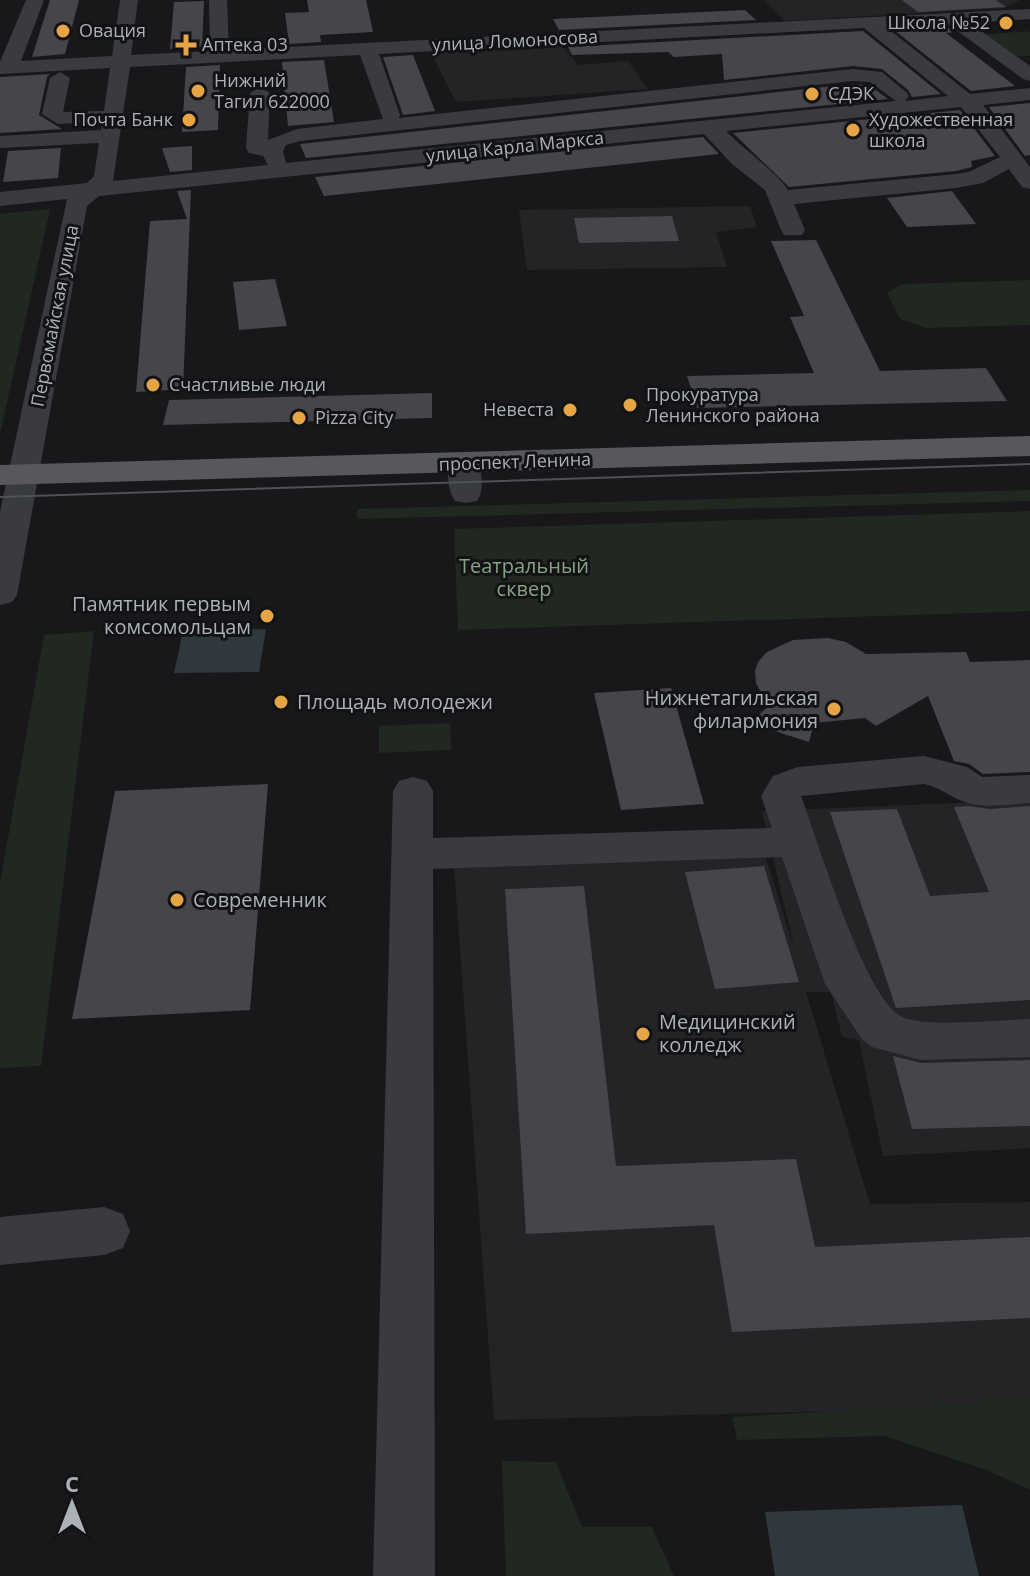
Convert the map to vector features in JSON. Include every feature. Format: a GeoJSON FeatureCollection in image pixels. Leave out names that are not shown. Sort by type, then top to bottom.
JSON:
{"type":"FeatureCollection","features":[{"type":"Feature","properties":{"kind":"main road","name":"проспект Ленина"},"geometry":{"type":"LineString","coordinates":[[465,479],[1030,446]]}},
{"type":"Feature","properties":{"kind":"main road","name":"проспект Ленина"},"geometry":{"type":"LineString","coordinates":[[11,489],[465,479],[1030,475]]}},
{"type":"Feature","properties":{"kind":"street"},"geometry":{"type":"LineString","coordinates":[[35,0],[5,74],[60,80],[52,114],[54,117],[110,130]]}},
{"type":"Feature","properties":{"kind":"street"},"geometry":{"type":"LineString","coordinates":[[128,0],[140,0]]}},
{"type":"Feature","properties":{"kind":"street","name":"Первомайская улица"},"geometry":{"type":"LineString","coordinates":[[0,595],[11,489],[76,203],[105,176],[128,0]]}},
{"type":"Feature","properties":{"kind":"street"},"geometry":{"type":"LineString","coordinates":[[218,0],[220,55]]}},
{"type":"Feature","properties":{"kind":"street"},"geometry":{"type":"LineString","coordinates":[[702,7],[722,29]]}},
{"type":"Feature","properties":{"kind":"street","name":"улица Ломоносова"},"geometry":{"type":"LineString","coordinates":[[5,74],[120,61],[220,55],[315,61],[368,49],[558,38],[658,41],[722,29],[1030,14]]}},
{"type":"Feature","properties":{"kind":"street"},"geometry":{"type":"LineString","coordinates":[[952,18],[1030,75]]}},
{"type":"Feature","properties":{"kind":"street"},"geometry":{"type":"LineString","coordinates":[[544,19],[578,57]]}},
{"type":"Feature","properties":{"kind":"street"},"geometry":{"type":"LineString","coordinates":[[868,22],[965,101],[996,133],[1011,160],[1030,182]]}},
{"type":"Feature","properties":{"kind":"street"},"geometry":{"type":"LineString","coordinates":[[971,34],[1030,32]]}},
{"type":"Feature","properties":{"kind":"street"},"geometry":{"type":"LineString","coordinates":[[368,49],[390,115]]}},
{"type":"Feature","properties":{"kind":"street"},"geometry":{"type":"LineString","coordinates":[[1007,59],[1030,57]]}},
{"type":"Feature","properties":{"kind":"street"},"geometry":{"type":"LineString","coordinates":[[277,162],[278,141],[297,135],[687,80],[744,76],[740,70],[776,67],[771,61]]}},
{"type":"Feature","properties":{"kind":"street"},"geometry":{"type":"LineString","coordinates":[[687,80],[865,74],[875,76],[899,96]]}},
{"type":"Feature","properties":{"kind":"street"},"geometry":{"type":"LineString","coordinates":[[687,80],[733,124]]}},
{"type":"Feature","properties":{"kind":"street"},"geometry":{"type":"LineString","coordinates":[[260,93],[257,148],[277,162]]}},
{"type":"Feature","properties":{"kind":"street","name":"улица Карла Маркса"},"geometry":{"type":"LineString","coordinates":[[0,199],[93,190],[277,162],[733,124],[1030,94]]}},
{"type":"Feature","properties":{"kind":"street"},"geometry":{"type":"LineString","coordinates":[[709,126],[740,159],[775,187],[793,230]]}},
{"type":"Feature","properties":{"kind":"street"},"geometry":{"type":"LineString","coordinates":[[0,145],[110,130]]}},
{"type":"Feature","properties":{"kind":"street"},"geometry":{"type":"LineString","coordinates":[[996,133],[1019,130]]}},
{"type":"Feature","properties":{"kind":"street"},"geometry":{"type":"LineString","coordinates":[[780,198],[975,178],[1011,160]]}},
{"type":"Feature","properties":{"kind":"street"},"geometry":{"type":"LineString","coordinates":[[1030,789],[975,791],[953,777],[924,770],[798,781],[787,786],[781,796],[848,984],[879,1026],[889,1033],[921,1041],[1030,1038]]}},
{"type":"Feature","properties":{"kind":"street"},"geometry":{"type":"LineString","coordinates":[[404,1576],[413,791]]}},
{"type":"Feature","properties":{"kind":"street"},"geometry":{"type":"LineString","coordinates":[[412,854],[796,842]]}},
{"type":"Feature","properties":{"kind":"street"},"geometry":{"type":"LineString","coordinates":[[0,1241],[104,1231]]}},
{"type":"Feature","properties":{"kind":"shaded area"},"geometry":{"type":"Polygon","coordinates":[[[764,0],[1020,0],[1004,8],[785,21],[764,0]]]}},
{"type":"Feature","properties":{"kind":"shaded area"},"geometry":{"type":"Polygon","coordinates":[[[563,47],[578,65],[628,61],[648,89],[456,102],[431,53],[563,47]]]}},
{"type":"Feature","properties":{"kind":"shaded area"},"geometry":{"type":"Polygon","coordinates":[[[750,206],[757,227],[716,232],[727,267],[527,270],[519,210],[750,206]]]}},
{"type":"Feature","properties":{"kind":"shaded area"},"geometry":{"type":"Polygon","coordinates":[[[266,629],[259,672],[174,673],[183,631],[266,629]]]}},
{"type":"Feature","properties":{"kind":"shaded area","name":"Медицинский колледж"},"geometry":{"type":"Polygon","coordinates":[[[1030,800],[1030,1148],[883,1156],[859,1040],[842,1037],[831,992],[806,992],[870,1204],[1030,1202],[1030,1406],[494,1420],[454,866],[765,855],[795,951],[762,811],[1030,800]]]}},
{"type":"Feature","properties":{"kind":"shaded area"},"geometry":{"type":"Polygon","coordinates":[[[962,1505],[979,1576],[775,1576],[765,1512],[962,1505]]]}},
{"type":"Feature","properties":{"kind":"green space"},"geometry":{"type":"Polygon","coordinates":[[[1030,33],[1030,56],[1009,57],[978,35],[1030,33]]]}},
{"type":"Feature","properties":{"kind":"green space"},"geometry":{"type":"Polygon","coordinates":[[[50,209],[0,434],[0,214],[50,209]]]}},
{"type":"Feature","properties":{"kind":"green space"},"geometry":{"type":"Polygon","coordinates":[[[1030,280],[1030,325],[926,328],[900,319],[887,293],[902,284],[1030,280]]]}},
{"type":"Feature","properties":{"kind":"green space"},"geometry":{"type":"Polygon","coordinates":[[[1030,490],[1030,501],[357,519],[357,509],[1030,490]]]}},
{"type":"Feature","properties":{"kind":"green space","name":"Театральный сквер"},"geometry":{"type":"Polygon","coordinates":[[[1030,511],[1030,611],[458,630],[454,529],[1030,511]]]}},
{"type":"Feature","properties":{"kind":"green space"},"geometry":{"type":"Polygon","coordinates":[[[94,631],[41,1066],[0,1068],[0,883],[44,635],[94,631]]]}},
{"type":"Feature","properties":{"kind":"green space"},"geometry":{"type":"Polygon","coordinates":[[[450,723],[451,750],[379,753],[379,726],[450,723]]]}},
{"type":"Feature","properties":{"kind":"green space"},"geometry":{"type":"Polygon","coordinates":[[[1030,1400],[1030,1490],[987,1470],[885,1436],[737,1440],[732,1417],[1030,1400]]]}},
{"type":"Feature","properties":{"kind":"green space"},"geometry":{"type":"Polygon","coordinates":[[[502,1461],[556,1462],[582,1527],[652,1527],[674,1576],[506,1576],[502,1461]]]}},
{"type":"Feature","properties":{"kind":"building"},"geometry":{"type":"Polygon","coordinates":[[[50,0],[79,0],[65,54],[32,57],[50,0]]]}},
{"type":"Feature","properties":{"kind":"building"},"geometry":{"type":"Polygon","coordinates":[[[307,0],[366,0],[373,32],[320,35],[321,42],[289,44],[285,13],[309,12],[307,0]]]}},
{"type":"Feature","properties":{"kind":"building"},"geometry":{"type":"Polygon","coordinates":[[[902,0],[996,0],[1006,7],[918,12],[902,0]]]}},
{"type":"Feature","properties":{"kind":"building"},"geometry":{"type":"Polygon","coordinates":[[[204,1],[202,47],[170,49],[174,2],[204,1]]]}},
{"type":"Feature","properties":{"kind":"building"},"geometry":{"type":"Polygon","coordinates":[[[745,10],[756,20],[559,30],[553,19],[745,10]]]}},
{"type":"Feature","properties":{"kind":"building"},"geometry":{"type":"Polygon","coordinates":[[[947,27],[954,32],[946,33],[1015,86],[971,91],[894,30],[947,27]]]}},
{"type":"Feature","properties":{"kind":"building"},"geometry":{"type":"Polygon","coordinates":[[[863,31],[941,94],[912,97],[882,69],[853,66],[724,80],[722,54],[674,57],[668,52],[572,55],[568,47],[863,31]]]}},
{"type":"Feature","properties":{"kind":"building"},"geometry":{"type":"Polygon","coordinates":[[[413,55],[435,111],[403,115],[383,57],[413,55]]]}},
{"type":"Feature","properties":{"kind":"building"},"geometry":{"type":"Polygon","coordinates":[[[324,60],[334,122],[288,126],[282,62],[324,60]]]}},
{"type":"Feature","properties":{"kind":"building"},"geometry":{"type":"Polygon","coordinates":[[[220,65],[218,130],[182,132],[186,67],[220,65]]]}},
{"type":"Feature","properties":{"kind":"building"},"geometry":{"type":"Polygon","coordinates":[[[50,74],[39,115],[62,129],[0,133],[0,77],[50,74]]]}},
{"type":"Feature","properties":{"kind":"building"},"geometry":{"type":"Polygon","coordinates":[[[853,84],[869,85],[888,99],[306,158],[300,144],[853,84]]]}},
{"type":"Feature","properties":{"kind":"building"},"geometry":{"type":"Polygon","coordinates":[[[1030,103],[1030,155],[1025,156],[989,107],[1030,103]]]}},
{"type":"Feature","properties":{"kind":"building"},"geometry":{"type":"Polygon","coordinates":[[[960,110],[995,156],[971,161],[972,167],[956,171],[789,187],[733,133],[960,110]]]}},
{"type":"Feature","properties":{"kind":"building"},"geometry":{"type":"Polygon","coordinates":[[[703,137],[719,154],[324,196],[315,177],[703,137]]]}},
{"type":"Feature","properties":{"kind":"building"},"geometry":{"type":"Polygon","coordinates":[[[192,146],[192,170],[170,172],[162,148],[192,146]]]}},
{"type":"Feature","properties":{"kind":"building"},"geometry":{"type":"Polygon","coordinates":[[[61,148],[58,178],[3,182],[8,151],[61,148]]]}},
{"type":"Feature","properties":{"kind":"building"},"geometry":{"type":"Polygon","coordinates":[[[191,190],[183,389],[136,392],[150,221],[187,219],[177,191],[191,190]]]}},
{"type":"Feature","properties":{"kind":"building"},"geometry":{"type":"Polygon","coordinates":[[[952,191],[976,224],[907,227],[887,198],[952,191]]]}},
{"type":"Feature","properties":{"kind":"building"},"geometry":{"type":"Polygon","coordinates":[[[672,216],[679,241],[579,243],[574,218],[672,216]]]}},
{"type":"Feature","properties":{"kind":"building"},"geometry":{"type":"Polygon","coordinates":[[[816,240],[880,371],[986,368],[1007,401],[697,408],[687,376],[814,373],[790,317],[804,316],[771,241],[816,240]]]}},
{"type":"Feature","properties":{"kind":"building"},"geometry":{"type":"Polygon","coordinates":[[[275,279],[287,326],[239,330],[233,282],[275,279]]]}},
{"type":"Feature","properties":{"kind":"building"},"geometry":{"type":"Polygon","coordinates":[[[432,393],[432,418],[163,425],[169,400],[432,393]]]}},
{"type":"Feature","properties":{"kind":"building","name":"Нижнетагильская филармония"},"geometry":{"type":"Polygon","coordinates":[[[828,638],[846,642],[866,654],[966,652],[970,662],[1030,660],[1030,772],[983,774],[969,764],[954,761],[928,696],[876,726],[865,718],[814,723],[809,742],[749,723],[768,707],[756,683],[755,671],[767,652],[793,640],[828,638]]]}},
{"type":"Feature","properties":{"kind":"building"},"geometry":{"type":"Polygon","coordinates":[[[671,688],[704,804],[621,810],[594,693],[671,688]]]}},
{"type":"Feature","properties":{"kind":"building","name":"Современник"},"geometry":{"type":"Polygon","coordinates":[[[268,784],[250,1010],[72,1019],[115,791],[268,784]]]}},
{"type":"Feature","properties":{"kind":"building"},"geometry":{"type":"Polygon","coordinates":[[[1030,806],[1030,1000],[896,1008],[830,812],[897,809],[930,896],[989,892],[954,807],[989,809],[1030,806]]]}},
{"type":"Feature","properties":{"kind":"building"},"geometry":{"type":"Polygon","coordinates":[[[764,866],[799,982],[715,989],[685,872],[764,866]]]}},
{"type":"Feature","properties":{"kind":"building"},"geometry":{"type":"Polygon","coordinates":[[[584,886],[616,1166],[796,1159],[815,1247],[1030,1237],[1030,1318],[732,1332],[714,1225],[526,1234],[505,889],[584,886]]]}},
{"type":"Feature","properties":{"kind":"building"},"geometry":{"type":"Polygon","coordinates":[[[893,1056],[921,1063],[1030,1060],[1030,1126],[912,1129],[893,1056]]]}},
{"type":"Feature","properties":{"kind":"tram line"},"geometry":{"type":"LineString","coordinates":[[0,497],[1030,464]]}},
{"type":"Feature","properties":{"kind":"place","name":"Школа №52"},"geometry":{"type":"Point","coordinates":[1006,23]}},
{"type":"Feature","properties":{"kind":"place","name":"Овация"},"geometry":{"type":"Point","coordinates":[63,31]}},
{"type":"Feature","properties":{"kind":"place","name":"Аптека 03"},"geometry":{"type":"Point","coordinates":[186,45]}},
{"type":"Feature","properties":{"kind":"place","name":"Нижний Тагил 622000"},"geometry":{"type":"Point","coordinates":[198,91]}},
{"type":"Feature","properties":{"kind":"place","name":"СДЭК"},"geometry":{"type":"Point","coordinates":[812,94]}},
{"type":"Feature","properties":{"kind":"place","name":"Почта Банк"},"geometry":{"type":"Point","coordinates":[189,120]}},
{"type":"Feature","properties":{"kind":"place","name":"Художественная школа"},"geometry":{"type":"Point","coordinates":[853,130]}},
{"type":"Feature","properties":{"kind":"place","name":"Счастливые люди"},"geometry":{"type":"Point","coordinates":[153,385]}},
{"type":"Feature","properties":{"kind":"place","name":"Прокуратура Ленинского района"},"geometry":{"type":"Point","coordinates":[630,405]}},
{"type":"Feature","properties":{"kind":"place","name":"Невеста"},"geometry":{"type":"Point","coordinates":[570,410]}},
{"type":"Feature","properties":{"kind":"place","name":"Pizza City"},"geometry":{"type":"Point","coordinates":[299,418]}},
{"type":"Feature","properties":{"kind":"place","name":"Памятник первым комсомольцам"},"geometry":{"type":"Point","coordinates":[267,616]}},
{"type":"Feature","properties":{"kind":"place","name":"Площадь молодежи"},"geometry":{"type":"Point","coordinates":[281,702]}},
{"type":"Feature","properties":{"kind":"place","name":"Нижнетагильская филармония"},"geometry":{"type":"Point","coordinates":[834,709]}},
{"type":"Feature","properties":{"kind":"place","name":"Современник"},"geometry":{"type":"Point","coordinates":[177,900]}},
{"type":"Feature","properties":{"kind":"place","name":"Медицинский колледж"},"geometry":{"type":"Point","coordinates":[643,1034]}}]}
